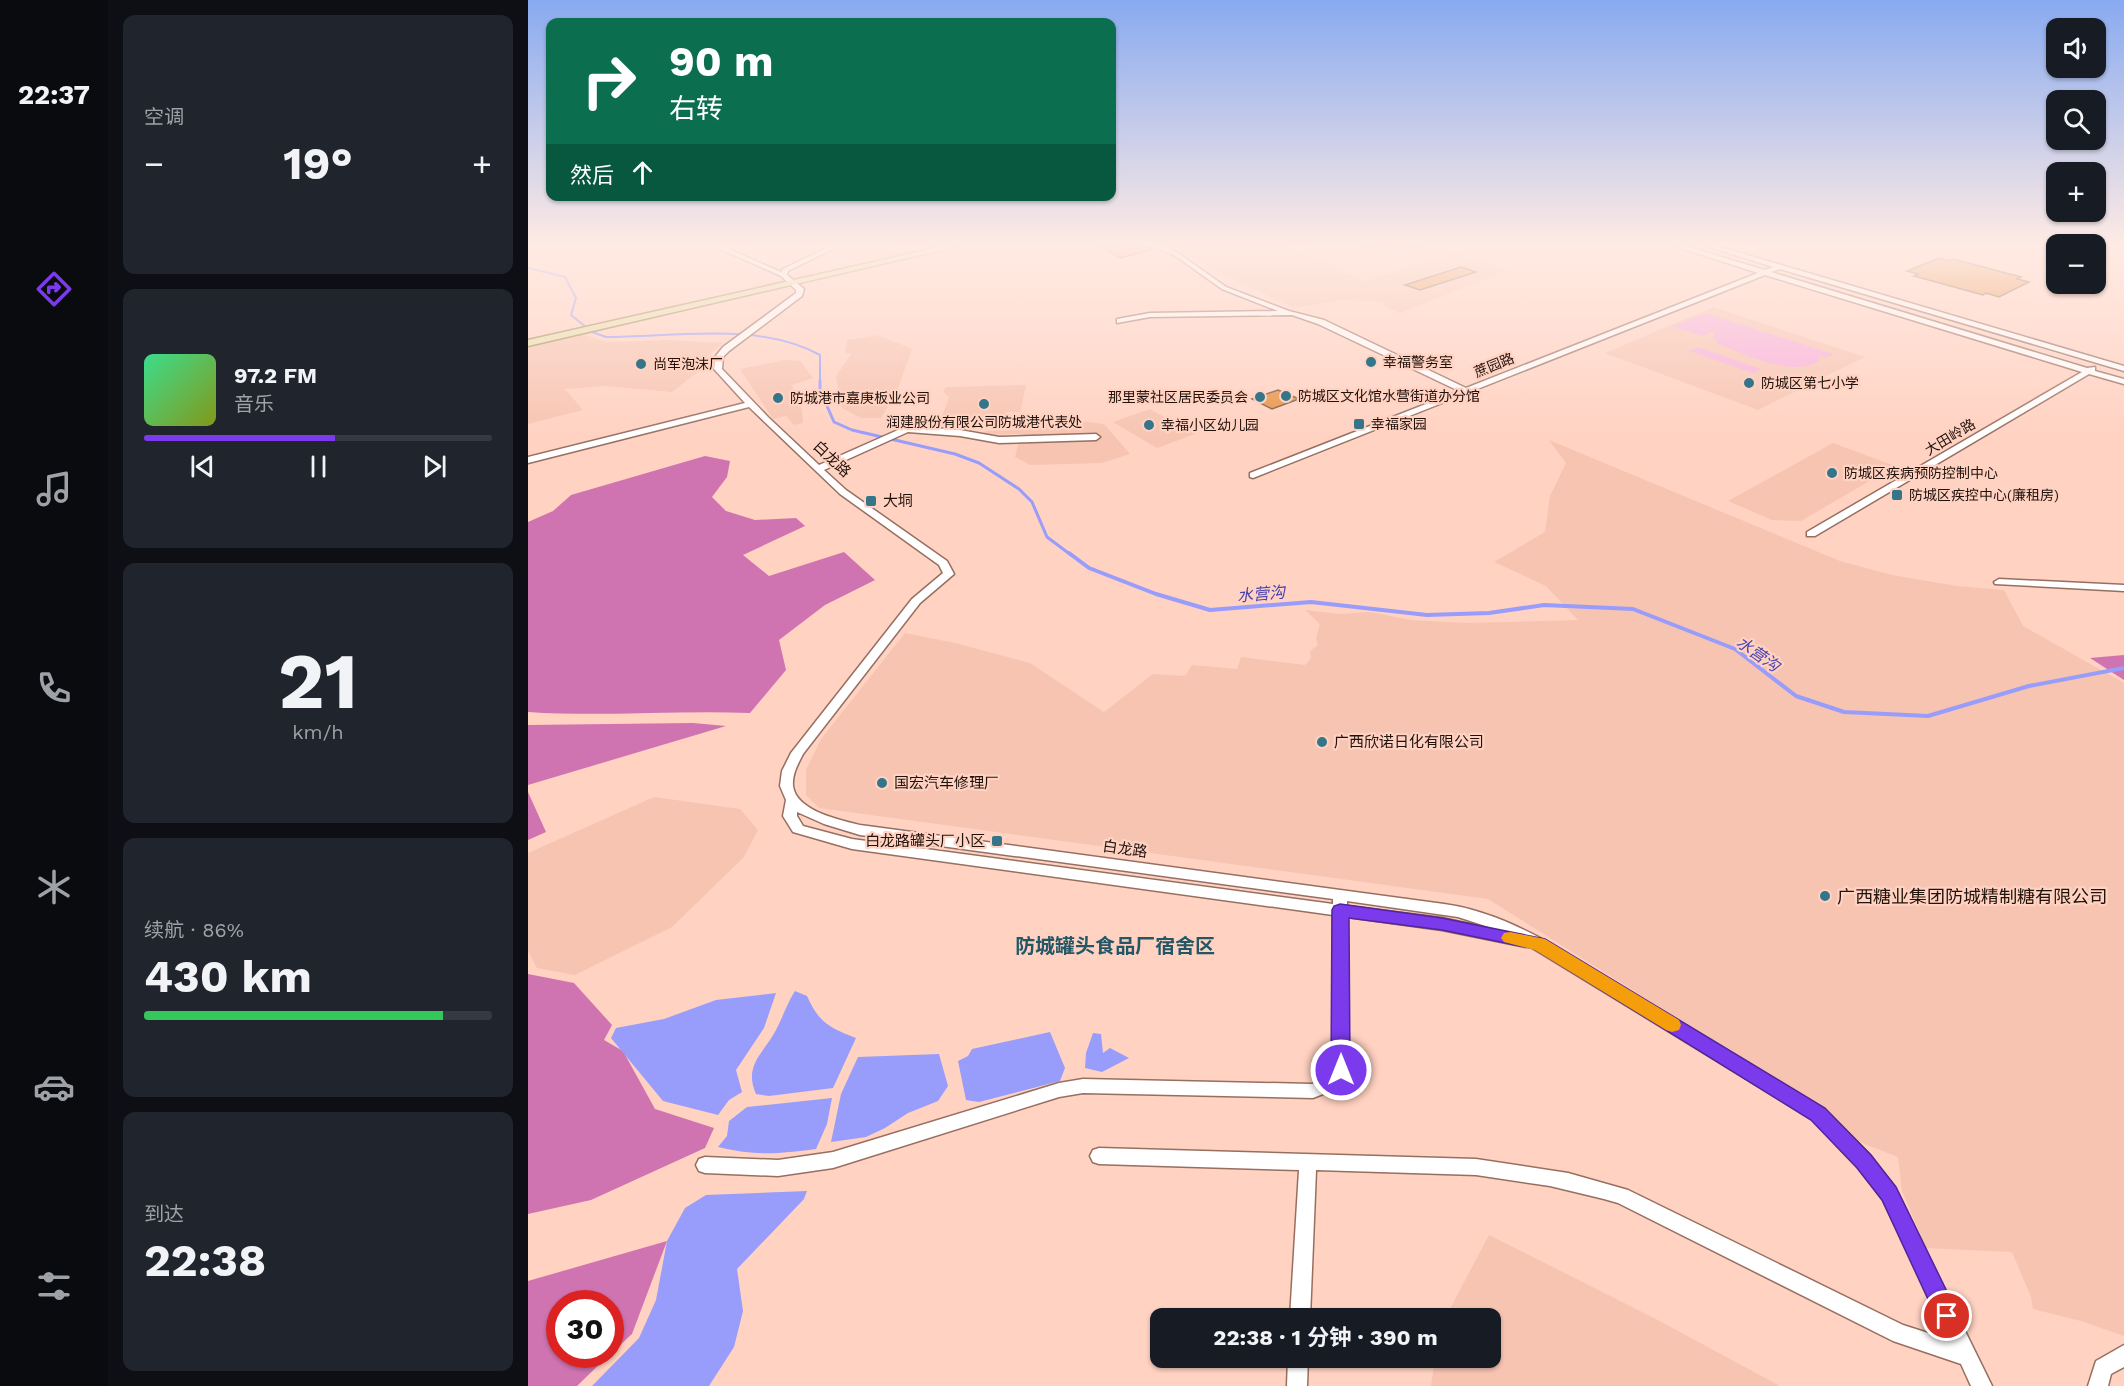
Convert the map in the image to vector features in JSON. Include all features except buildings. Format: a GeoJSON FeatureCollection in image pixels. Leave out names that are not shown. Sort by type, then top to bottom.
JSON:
{"type":"FeatureCollection","features":[{"type":"Feature","properties":{"kind":"main road"},"geometry":{"type":"LineString","coordinates":[[528,343],[664,309]]}},
{"type":"Feature","properties":{"kind":"main road"},"geometry":{"type":"LineString","coordinates":[[528,338],[577,330]]}},
{"type":"Feature","properties":{"kind":"street","name":"白龙路"},"geometry":{"type":"LineString","coordinates":[[780,309],[747,332],[719,357],[718,369],[750,404],[818,470],[843,492],[943,563],[949,574],[916,601],[797,753],[786,777],[788,793],[792,800],[790,816],[798,828],[852,844],[1340,903]]}},
{"type":"Feature","properties":{"kind":"street"},"geometry":{"type":"LineString","coordinates":[[1281,309],[1321,322],[1466,390]]}},
{"type":"Feature","properties":{"kind":"street","name":"蔗园路"},"geometry":{"type":"LineString","coordinates":[[1253,475],[1672,309]]}},
{"type":"Feature","properties":{"kind":"street"},"geometry":{"type":"LineString","coordinates":[[1903,309],[2124,375]]}},
{"type":"Feature","properties":{"kind":"street"},"geometry":{"type":"LineString","coordinates":[[1120,321],[1150,315],[1293,313]]}},
{"type":"Feature","properties":{"kind":"street"},"geometry":{"type":"LineString","coordinates":[[2096,367],[2124,369]]}},
{"type":"Feature","properties":{"kind":"street"},"geometry":{"type":"LineString","coordinates":[[2096,367],[2124,382]]}},
{"type":"Feature","properties":{"kind":"street","name":"大田岭路"},"geometry":{"type":"LineString","coordinates":[[1811,534],[2096,367]]}},
{"type":"Feature","properties":{"kind":"street"},"geometry":{"type":"LineString","coordinates":[[528,460],[750,404]]}},
{"type":"Feature","properties":{"kind":"street"},"geometry":{"type":"LineString","coordinates":[[818,470],[907,429],[960,433],[999,440],[1096,437]]}},
{"type":"Feature","properties":{"kind":"street"},"geometry":{"type":"LineString","coordinates":[[1999,582],[2124,588]]}},
{"type":"Feature","properties":{"kind":"street"},"geometry":{"type":"LineString","coordinates":[[705,1165],[778,1168],[833,1160],[1059,1090],[1083,1086],[1313,1091],[1325,1088],[1337,1081],[1341,1070],[1340,903],[1539,944],[1818,1114],[1864,1161],[1889,1194],[1982,1386]]}},
{"type":"Feature","properties":{"kind":"street"},"geometry":{"type":"LineString","coordinates":[[1099,1156],[1476,1167],[1531,1173],[1578,1183],[1622,1196],[1900,1334],[1967,1356]]}},
{"type":"Feature","properties":{"kind":"street"},"geometry":{"type":"LineString","coordinates":[[1301,1308],[1308,1162]]}},
{"type":"Feature","properties":{"kind":"street"},"geometry":{"type":"LineString","coordinates":[[2098,1386],[2103,1368],[2124,1355]]}},
{"type":"Feature","properties":{"kind":"street"},"geometry":{"type":"LineString","coordinates":[[1297,1386],[1298,1368]]}},
{"type":"Feature","properties":{"kind":"shaded area"},"geometry":{"type":"Polygon","coordinates":[[[1391,309],[1411,309],[1400,313],[1391,309]]]}},
{"type":"Feature","properties":{"kind":"shaded area","name":"防城区第七小学"},"geometry":{"type":"Polygon","coordinates":[[[1709,309],[1718,309],[1865,357],[1758,410],[1605,353],[1709,309]]]}},
{"type":"Feature","properties":{"kind":"shaded area"},"geometry":{"type":"Polygon","coordinates":[[[1706,313],[1833,354],[1826,358],[1819,355],[1819,361],[1807,366],[1782,366],[1718,344],[1713,337],[1716,330],[1702,336],[1672,326],[1706,313]]]}},
{"type":"Feature","properties":{"kind":"shaded area"},"geometry":{"type":"Polygon","coordinates":[[[581,334],[607,342],[669,340],[723,343],[696,366],[703,368],[672,392],[606,386],[565,389],[583,410],[528,424],[528,346],[581,334]]]}},
{"type":"Feature","properties":{"kind":"shaded area"},"geometry":{"type":"Polygon","coordinates":[[[878,335],[912,349],[897,391],[881,418],[861,418],[842,408],[836,376],[852,353],[845,353],[847,340],[878,335]]]}},
{"type":"Feature","properties":{"kind":"shaded area"},"geometry":{"type":"Polygon","coordinates":[[[1698,347],[1761,369],[1753,373],[1689,351],[1698,347]]]}},
{"type":"Feature","properties":{"kind":"shaded area","name":"防城港市嘉庚板业公司"},"geometry":{"type":"Polygon","coordinates":[[[785,360],[800,361],[813,378],[792,385],[802,410],[803,423],[794,425],[786,416],[773,419],[740,369],[785,360]]]}},
{"type":"Feature","properties":{"kind":"shaded area","name":"润建股份有限公司防城港代表处"},"geometry":{"type":"Polygon","coordinates":[[[1026,385],[1020,412],[1006,412],[1005,417],[941,419],[949,397],[943,391],[946,387],[1026,385]]]}},
{"type":"Feature","properties":{"kind":"shaded area","name":"幸福小区幼儿园"},"geometry":{"type":"Polygon","coordinates":[[[1150,409],[1195,434],[1157,448],[1113,422],[1150,409]]]}},
{"type":"Feature","properties":{"kind":"shaded area"},"geometry":{"type":"Polygon","coordinates":[[[1043,416],[1104,424],[1130,454],[1102,463],[1030,465],[1015,457],[1021,434],[983,435],[985,431],[1022,430],[1024,425],[1043,416]]]}},
{"type":"Feature","properties":{"kind":"shaded area","name":"广西糖业集团防城精制糖有限公司"},"geometry":{"type":"Polygon","coordinates":[[[1549,440],[1840,561],[1892,575],[1957,586],[2004,590],[2023,626],[2124,683],[2124,1336],[2081,1321],[2033,1309],[2031,1297],[2012,1252],[1926,1248],[1902,1191],[1898,1157],[1847,1137],[1804,1101],[1488,899],[819,808],[806,795],[806,770],[821,739],[905,633],[955,643],[1030,663],[1104,712],[1153,674],[1185,676],[1192,665],[1237,669],[1241,657],[1305,665],[1311,658],[1310,651],[1318,645],[1316,639],[1320,624],[1305,610],[1339,614],[1370,612],[1411,620],[1466,623],[1578,620],[1546,586],[1494,562],[1545,532],[1550,496],[1566,463],[1549,440]]]}},
{"type":"Feature","properties":{"kind":"shaded area","name":"防城区疾病预防控制中心"},"geometry":{"type":"Polygon","coordinates":[[[1833,443],[1895,466],[1801,521],[1772,520],[1728,501],[1833,443]]]}},
{"type":"Feature","properties":{"kind":"shaded area"},"geometry":{"type":"Polygon","coordinates":[[[705,456],[730,461],[727,477],[712,497],[726,511],[755,520],[796,518],[805,526],[743,555],[769,576],[844,552],[875,580],[825,605],[779,640],[786,670],[750,713],[528,712],[528,522],[553,511],[571,495],[705,456]]]}},
{"type":"Feature","properties":{"kind":"shaded area"},"geometry":{"type":"Polygon","coordinates":[[[2124,655],[2124,680],[2090,658],[2124,655]]]}},
{"type":"Feature","properties":{"kind":"shaded area"},"geometry":{"type":"Polygon","coordinates":[[[693,723],[726,726],[528,785],[528,725],[693,723]]]}},
{"type":"Feature","properties":{"kind":"shaded area"},"geometry":{"type":"Polygon","coordinates":[[[528,792],[546,832],[528,840],[528,792]]]}},
{"type":"Feature","properties":{"kind":"shaded area"},"geometry":{"type":"Polygon","coordinates":[[[654,797],[740,809],[758,830],[744,857],[672,927],[575,975],[537,968],[528,951],[528,853],[654,797]]]}},
{"type":"Feature","properties":{"kind":"shaded area"},"geometry":{"type":"Polygon","coordinates":[[[528,974],[574,983],[612,1025],[604,1040],[623,1051],[655,1109],[714,1128],[705,1148],[591,1200],[528,1214],[528,974]]]}},
{"type":"Feature","properties":{"kind":"shaded area"},"geometry":{"type":"Polygon","coordinates":[[[1489,1235],[1656,1319],[1780,1386],[1431,1386],[1434,1368],[1501,1368],[1501,1308],[1450,1308],[1489,1235]]]}},
{"type":"Feature","properties":{"kind":"shaded area"},"geometry":{"type":"Polygon","coordinates":[[[667,1241],[632,1334],[624,1341],[624,1290],[546,1290],[546,1368],[596,1368],[577,1386],[528,1386],[528,1281],[667,1241]]]}},
{"type":"Feature","properties":{"kind":"water"},"geometry":{"type":"Polygon","coordinates":[[[795,991],[807,996],[816,1013],[826,1023],[856,1038],[833,1088],[769,1096],[756,1094],[752,1075],[753,1067],[776,1030],[795,991]]]}},
{"type":"Feature","properties":{"kind":"water"},"geometry":{"type":"Polygon","coordinates":[[[776,993],[764,1028],[736,1070],[742,1092],[729,1100],[718,1115],[663,1101],[611,1038],[616,1028],[664,1019],[716,1000],[776,993]]]}},
{"type":"Feature","properties":{"kind":"water"},"geometry":{"type":"Polygon","coordinates":[[[1050,1032],[1065,1068],[1060,1081],[979,1102],[966,1100],[958,1061],[968,1056],[972,1049],[1050,1032]]]}},
{"type":"Feature","properties":{"kind":"water"},"geometry":{"type":"Polygon","coordinates":[[[1093,1033],[1101,1034],[1103,1053],[1110,1048],[1129,1058],[1102,1072],[1085,1068],[1086,1053],[1093,1033]]]}},
{"type":"Feature","properties":{"kind":"water"},"geometry":{"type":"Polygon","coordinates":[[[939,1054],[948,1086],[938,1101],[908,1113],[866,1137],[831,1142],[841,1094],[858,1057],[939,1054]]]}},
{"type":"Feature","properties":{"kind":"water"},"geometry":{"type":"Polygon","coordinates":[[[832,1098],[827,1124],[816,1149],[767,1153],[744,1152],[718,1147],[727,1136],[729,1121],[747,1107],[832,1098]]]}},
{"type":"Feature","properties":{"kind":"water"},"geometry":{"type":"Polygon","coordinates":[[[807,1191],[804,1199],[737,1269],[743,1311],[734,1347],[709,1386],[592,1386],[610,1368],[624,1368],[624,1353],[639,1338],[656,1300],[667,1241],[685,1208],[706,1195],[807,1191]]]}},
{"type":"Feature","properties":{"kind":"waterway","name":"水营沟"},"geometry":{"type":"LineString","coordinates":[[573,309],[571,315],[592,332],[606,337],[743,334],[796,344],[820,355],[820,390],[834,422],[852,430],[955,454],[979,463],[1019,489],[1032,502],[1047,537],[1071,555]]}},
{"type":"Feature","properties":{"kind":"waterway","name":"水营沟"},"geometry":{"type":"LineString","coordinates":[[1069,553],[1089,568],[1156,594],[1210,610],[1311,602],[1427,615],[1489,613],[1544,605],[1633,609],[1735,649],[1796,696],[1844,712],[1928,716],[2029,686],[2124,668]]}},
{"type":"Feature","properties":{"kind":"slow traffic"},"geometry":{"type":"LineString","coordinates":[[1510,938],[1539,944],[1672,1025]]}},
{"type":"Feature","properties":{"kind":"place","name":"幸福警务室"},"geometry":{"type":"Point","coordinates":[1371,362]}},
{"type":"Feature","properties":{"kind":"place","name":"尚军泡沫厂"},"geometry":{"type":"Point","coordinates":[641,364]}},
{"type":"Feature","properties":{"kind":"place","name":"防城区第七小学"},"geometry":{"type":"Point","coordinates":[1749,383]}},
{"type":"Feature","properties":{"kind":"place","name":"防城区文化馆水营街道办分馆"},"geometry":{"type":"Point","coordinates":[1286,396]}},
{"type":"Feature","properties":{"kind":"place","name":"那里蒙社区居民委员会"},"geometry":{"type":"Point","coordinates":[1260,397]}},
{"type":"Feature","properties":{"kind":"place","name":"防城港市嘉庚板业公司"},"geometry":{"type":"Point","coordinates":[778,398]}},
{"type":"Feature","properties":{"kind":"place","name":"润建股份有限公司防城港代表处"},"geometry":{"type":"Point","coordinates":[984,404]}},
{"type":"Feature","properties":{"kind":"place","name":"幸福家园"},"geometry":{"type":"Point","coordinates":[1359,424]}},
{"type":"Feature","properties":{"kind":"place","name":"幸福小区幼儿园"},"geometry":{"type":"Point","coordinates":[1149,425]}},
{"type":"Feature","properties":{"kind":"place","name":"防城区疾病预防控制中心"},"geometry":{"type":"Point","coordinates":[1832,473]}},
{"type":"Feature","properties":{"kind":"place","name":"防城区疾控中心(廉租房)"},"geometry":{"type":"Point","coordinates":[1897,495]}},
{"type":"Feature","properties":{"kind":"place","name":"大垌"},"geometry":{"type":"Point","coordinates":[871,501]}},
{"type":"Feature","properties":{"kind":"place","name":"广西欣诺日化有限公司"},"geometry":{"type":"Point","coordinates":[1322,742]}},
{"type":"Feature","properties":{"kind":"place","name":"国宏汽车修理厂"},"geometry":{"type":"Point","coordinates":[882,783]}},
{"type":"Feature","properties":{"kind":"place","name":"白龙路罐头厂小区"},"geometry":{"type":"Point","coordinates":[997,841]}},
{"type":"Feature","properties":{"kind":"place","name":"广西糖业集团防城精制糖有限公司"},"geometry":{"type":"Point","coordinates":[1825,896]}},
{"type":"Feature","properties":{"kind":"district","name":"防城罐头食品厂宿舍区"},"geometry":{"type":"Point","coordinates":[1115,946]}},
{"type":"Feature","properties":{"kind":"route"},"geometry":{"type":"LineString","coordinates":[[1341,1070],[1340,910],[1442,924],[1539,944],[1818,1114],[1864,1161],[1889,1194],[1947,1316]]}}]}
